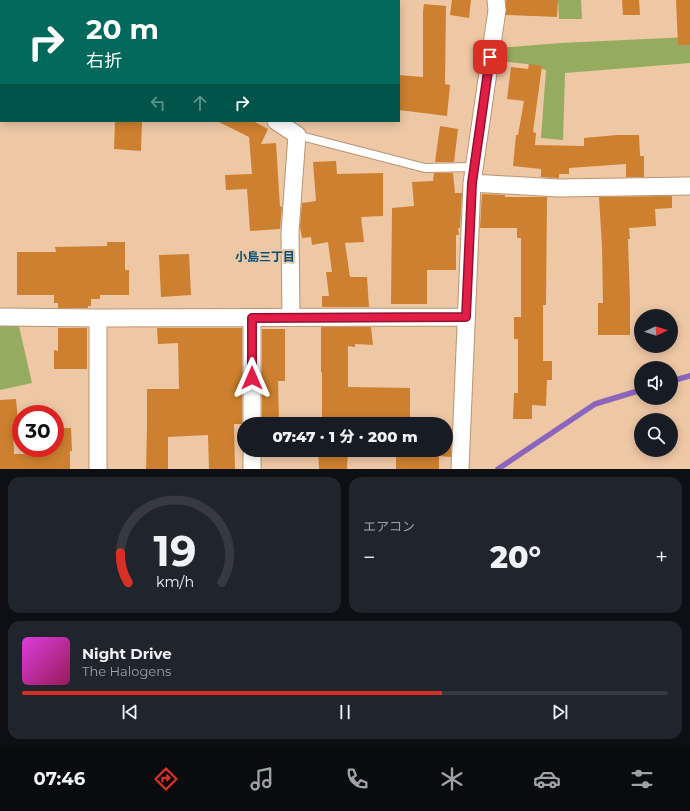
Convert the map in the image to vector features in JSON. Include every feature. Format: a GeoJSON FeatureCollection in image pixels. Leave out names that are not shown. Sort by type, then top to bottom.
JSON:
{"type":"FeatureCollection","features":[{"type":"Feature","properties":{"kind":"street"},"geometry":{"type":"LineString","coordinates":[[460,469],[473,175],[497,10],[496,0]]}},
{"type":"Feature","properties":{"kind":"street"},"geometry":{"type":"LineString","coordinates":[[278,122],[297,135],[290,232],[291,317]]}},
{"type":"Feature","properties":{"kind":"street"},"geometry":{"type":"LineString","coordinates":[[473,175],[558,188],[690,186]]}},
{"type":"Feature","properties":{"kind":"street"},"geometry":{"type":"LineString","coordinates":[[0,317],[466,317]]}},
{"type":"Feature","properties":{"kind":"street"},"geometry":{"type":"LineString","coordinates":[[98,318],[98,469]]}},
{"type":"Feature","properties":{"kind":"street"},"geometry":{"type":"LineString","coordinates":[[252,318],[252,417]]}},
{"type":"Feature","properties":{"kind":"street"},"geometry":{"type":"LineString","coordinates":[[252,457],[252,469]]}},
{"type":"Feature","properties":{"kind":"lane"},"geometry":{"type":"LineString","coordinates":[[297,135],[426,168],[473,175]]}},
{"type":"Feature","properties":{"kind":"green space"},"geometry":{"type":"Polygon","coordinates":[[[558,0],[581,0],[582,19],[559,19],[558,0]]]}},
{"type":"Feature","properties":{"kind":"green space"},"geometry":{"type":"Polygon","coordinates":[[[690,37],[690,63],[565,73],[563,140],[541,138],[546,70],[527,64],[497,61],[498,48],[560,43],[690,37]]]}},
{"type":"Feature","properties":{"kind":"green space"},"geometry":{"type":"Polygon","coordinates":[[[18,322],[32,383],[0,390],[0,326],[18,322]]]}},
{"type":"Feature","properties":{"kind":"building"},"geometry":{"type":"Polygon","coordinates":[[[452,0],[471,0],[469,18],[450,15],[452,0]]]}},
{"type":"Feature","properties":{"kind":"building"},"geometry":{"type":"Polygon","coordinates":[[[506,0],[558,0],[557,17],[506,15],[506,0]]]}},
{"type":"Feature","properties":{"kind":"building"},"geometry":{"type":"Polygon","coordinates":[[[622,0],[639,0],[640,15],[623,15],[622,0]]]}},
{"type":"Feature","properties":{"kind":"building"},"geometry":{"type":"Polygon","coordinates":[[[676,0],[690,0],[690,45],[678,45],[676,0]]]}},
{"type":"Feature","properties":{"kind":"building"},"geometry":{"type":"Polygon","coordinates":[[[424,4],[446,6],[445,84],[450,85],[447,116],[400,110],[400,75],[423,77],[424,4]]]}},
{"type":"Feature","properties":{"kind":"building"},"geometry":{"type":"Polygon","coordinates":[[[529,64],[542,66],[533,132],[536,133],[535,145],[584,146],[584,138],[639,135],[640,156],[644,156],[644,177],[626,177],[626,164],[569,168],[569,174],[559,174],[559,178],[541,177],[541,169],[513,166],[516,135],[518,135],[524,101],[507,99],[511,67],[528,69],[529,64]]]}},
{"type":"Feature","properties":{"kind":"building"},"geometry":{"type":"Polygon","coordinates":[[[115,122],[142,122],[141,151],[114,149],[115,122]]]}},
{"type":"Feature","properties":{"kind":"building"},"geometry":{"type":"Polygon","coordinates":[[[219,122],[255,122],[268,129],[261,144],[276,143],[280,207],[282,206],[280,229],[250,231],[247,189],[226,190],[225,175],[252,174],[249,137],[219,122]]]}},
{"type":"Feature","properties":{"kind":"building"},"geometry":{"type":"Polygon","coordinates":[[[440,126],[458,129],[454,162],[435,162],[440,126]]]}},
{"type":"Feature","properties":{"kind":"building"},"geometry":{"type":"Polygon","coordinates":[[[336,161],[337,174],[383,173],[383,216],[361,217],[364,242],[345,243],[350,277],[367,277],[369,307],[322,307],[322,296],[329,296],[326,272],[332,272],[328,242],[312,245],[311,237],[302,238],[300,227],[302,203],[316,201],[313,162],[336,161]]]}},
{"type":"Feature","properties":{"kind":"building"},"geometry":{"type":"Polygon","coordinates":[[[434,173],[453,173],[455,193],[462,193],[460,228],[458,228],[459,235],[456,235],[456,270],[427,270],[427,304],[391,304],[392,208],[414,206],[412,182],[433,181],[434,173]]]}},
{"type":"Feature","properties":{"kind":"building"},"geometry":{"type":"Polygon","coordinates":[[[482,194],[505,195],[505,197],[547,197],[546,305],[543,305],[543,361],[552,361],[552,380],[547,380],[546,406],[532,405],[532,419],[513,419],[514,393],[518,393],[518,339],[514,339],[514,317],[521,317],[521,238],[517,238],[517,228],[480,228],[482,194]]]}},
{"type":"Feature","properties":{"kind":"building"},"geometry":{"type":"Polygon","coordinates":[[[672,196],[672,208],[655,209],[656,226],[629,228],[630,335],[598,335],[598,303],[603,303],[599,197],[672,196]]]}},
{"type":"Feature","properties":{"kind":"building"},"geometry":{"type":"Polygon","coordinates":[[[107,242],[125,242],[125,270],[129,270],[129,295],[100,295],[100,299],[91,299],[91,306],[88,306],[88,308],[58,308],[58,303],[54,303],[54,295],[17,295],[17,252],[56,252],[55,247],[107,246],[107,242]]]}},
{"type":"Feature","properties":{"kind":"building"},"geometry":{"type":"Polygon","coordinates":[[[189,254],[191,295],[161,297],[159,255],[189,254]]]}},
{"type":"Feature","properties":{"kind":"building"},"geometry":{"type":"Polygon","coordinates":[[[321,327],[371,327],[373,345],[355,344],[355,347],[348,346],[348,387],[410,388],[410,417],[322,417],[321,327]]]}},
{"type":"Feature","properties":{"kind":"building"},"geometry":{"type":"Polygon","coordinates":[[[58,328],[87,328],[87,369],[54,369],[54,350],[58,351],[58,328]]]}},
{"type":"Feature","properties":{"kind":"building"},"geometry":{"type":"Polygon","coordinates":[[[157,328],[242,328],[242,417],[237,417],[237,424],[234,424],[235,469],[209,469],[208,435],[168,437],[168,469],[146,469],[147,389],[179,389],[178,343],[158,344],[157,328]]]}},
{"type":"Feature","properties":{"kind":"building"},"geometry":{"type":"Polygon","coordinates":[[[262,329],[285,329],[285,381],[278,381],[279,417],[262,417],[262,329]]]}},
{"type":"Feature","properties":{"kind":"building"},"geometry":{"type":"Polygon","coordinates":[[[16,399],[17,405],[12,405],[12,457],[64,457],[64,428],[71,428],[72,451],[70,451],[70,469],[0,469],[0,400],[16,399]]]}},
{"type":"Feature","properties":{"kind":"building"},"geometry":{"type":"Polygon","coordinates":[[[318,457],[348,457],[347,469],[319,469],[318,457]]]}},
{"type":"Feature","properties":{"kind":"building"},"geometry":{"type":"Polygon","coordinates":[[[396,457],[439,457],[439,469],[396,469],[396,457]]]}},
{"type":"Feature","properties":{"kind":"waterway"},"geometry":{"type":"LineString","coordinates":[[678,379],[690,376]]}},
{"type":"Feature","properties":{"kind":"waterway"},"geometry":{"type":"LineString","coordinates":[[498,469],[595,404],[634,392]]}},
{"type":"Feature","properties":{"kind":"district","name":"小島三丁目"},"geometry":{"type":"Point","coordinates":[265,256]}},
{"type":"Feature","properties":{"kind":"route"},"geometry":{"type":"LineString","coordinates":[[252,378],[252,318],[466,317],[472,183],[490,57]]}}]}
